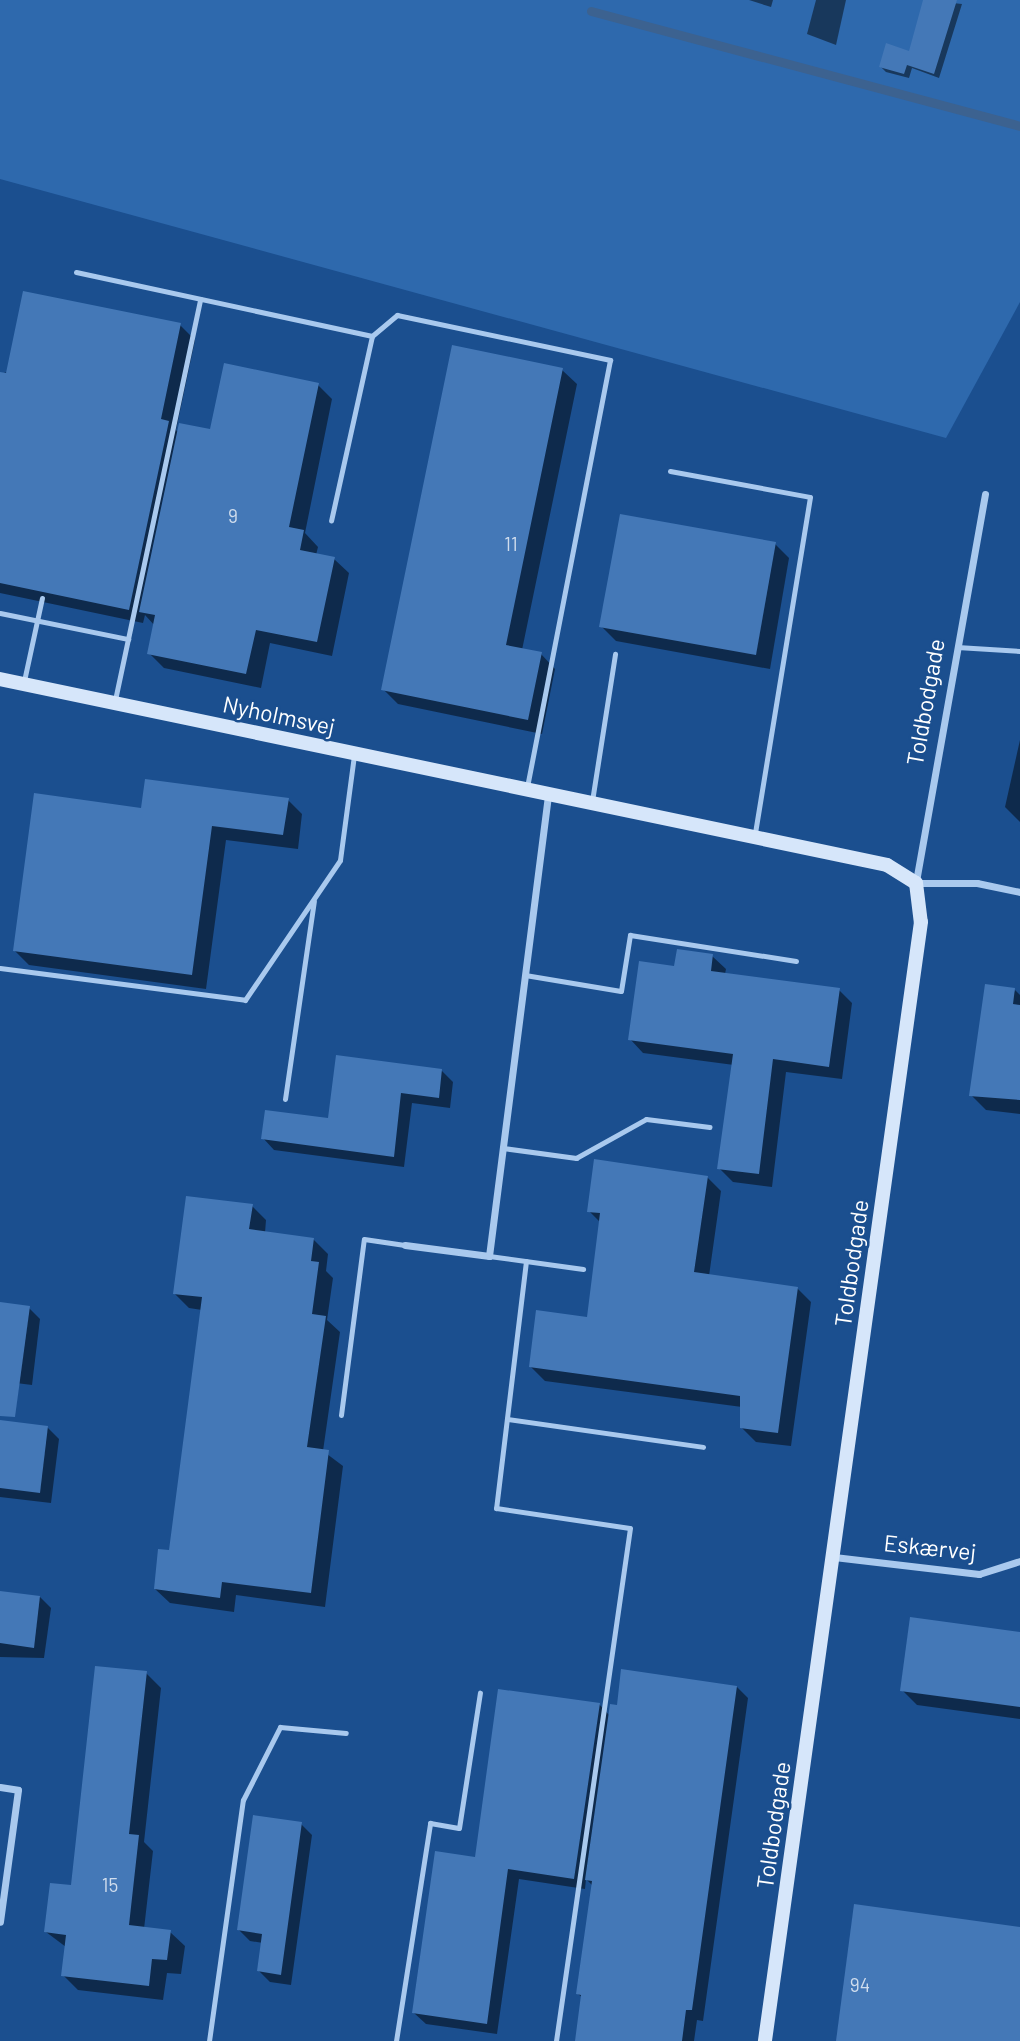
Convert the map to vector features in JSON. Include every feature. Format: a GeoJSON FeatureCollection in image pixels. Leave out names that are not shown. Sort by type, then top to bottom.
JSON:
{"type":"FeatureCollection","features":[{"type":"Feature","properties":{"kind":"street","name":"Toldbodgade"},"geometry":{"type":"LineString","coordinates":[[765,2041],[921,922],[916,883],[985,494]]}},
{"type":"Feature","properties":{"kind":"street","name":"Nyholmsvej"},"geometry":{"type":"LineString","coordinates":[[0,679],[887,865],[916,883]]}},
{"type":"Feature","properties":{"kind":"street"},"geometry":{"type":"LineString","coordinates":[[405,1245],[489,1255],[548,794]]}},
{"type":"Feature","properties":{"kind":"street"},"geometry":{"type":"LineString","coordinates":[[916,883],[977,883],[1020,892]]}},
{"type":"Feature","properties":{"kind":"street","name":"Eskærvej"},"geometry":{"type":"LineString","coordinates":[[834,1557],[979,1574],[1020,1561]]}},
{"type":"Feature","properties":{"kind":"street"},"geometry":{"type":"LineString","coordinates":[[0,1787],[18,1790],[0,1922]]}},
{"type":"Feature","properties":{"kind":"lane"},"geometry":{"type":"LineString","coordinates":[[76,272],[372,336]]}},
{"type":"Feature","properties":{"kind":"lane"},"geometry":{"type":"LineString","coordinates":[[115,704],[200,299]]}},
{"type":"Feature","properties":{"kind":"lane"},"geometry":{"type":"LineString","coordinates":[[331,521],[372,336],[397,315],[610,360],[526,790]]}},
{"type":"Feature","properties":{"kind":"lane"},"geometry":{"type":"LineString","coordinates":[[670,471],[810,496],[754,837]]}},
{"type":"Feature","properties":{"kind":"lane"},"geometry":{"type":"LineString","coordinates":[[23,684],[42,598]]}},
{"type":"Feature","properties":{"kind":"lane"},"geometry":{"type":"LineString","coordinates":[[0,613],[128,639]]}},
{"type":"Feature","properties":{"kind":"lane"},"geometry":{"type":"LineString","coordinates":[[957,647],[1020,651]]}},
{"type":"Feature","properties":{"kind":"lane"},"geometry":{"type":"LineString","coordinates":[[592,804],[615,654]]}},
{"type":"Feature","properties":{"kind":"lane"},"geometry":{"type":"LineString","coordinates":[[0,968],[245,1000],[340,860],[354,754]]}},
{"type":"Feature","properties":{"kind":"lane"},"geometry":{"type":"LineString","coordinates":[[285,1099],[314,899]]}},
{"type":"Feature","properties":{"kind":"lane"},"geometry":{"type":"LineString","coordinates":[[525,975],[621,991],[630,934],[796,961]]}},
{"type":"Feature","properties":{"kind":"lane"},"geometry":{"type":"LineString","coordinates":[[503,1149],[576,1158],[646,1119],[710,1127]]}},
{"type":"Feature","properties":{"kind":"lane"},"geometry":{"type":"LineString","coordinates":[[341,1415],[364,1239],[405,1245]]}},
{"type":"Feature","properties":{"kind":"lane"},"geometry":{"type":"LineString","coordinates":[[489,1255],[583,1269]]}},
{"type":"Feature","properties":{"kind":"lane"},"geometry":{"type":"LineString","coordinates":[[526,1261],[496,1508],[630,1528],[556,2041]]}},
{"type":"Feature","properties":{"kind":"lane"},"geometry":{"type":"LineString","coordinates":[[507,1419],[703,1447]]}},
{"type":"Feature","properties":{"kind":"lane"},"geometry":{"type":"LineString","coordinates":[[396,2041],[430,1823],[459,1828],[480,1693]]}},
{"type":"Feature","properties":{"kind":"lane"},"geometry":{"type":"LineString","coordinates":[[209,2041],[243,1800],[280,1727],[345,1733]]}},
{"type":"Feature","properties":{"kind":"shaded area"},"geometry":{"type":"Polygon","coordinates":[[[0,0],[1020,0],[1020,302],[946,438],[0,179],[0,0]]]}},
{"type":"Feature","properties":{"kind":"building"},"geometry":{"type":"Polygon","coordinates":[[[923,0],[957,0],[934,74],[907,65],[904,74],[879,67],[886,43],[909,51],[923,0]]]}},
{"type":"Feature","properties":{"kind":"building"},"geometry":{"type":"Polygon","coordinates":[[[23,291],[181,323],[161,419],[169,421],[129,610],[0,583],[0,372],[6,373],[23,291]]]}},
{"type":"Feature","properties":{"kind":"building"},"geometry":{"type":"Polygon","coordinates":[[[452,345],[563,368],[506,645],[542,652],[528,720],[381,690],[452,345]]]}},
{"type":"Feature","properties":{"kind":"building"},"geometry":{"type":"Polygon","coordinates":[[[224,363],[319,383],[289,527],[304,530],[300,550],[335,557],[317,642],[256,630],[246,674],[147,654],[155,615],[139,612],[179,423],[210,429],[224,363]]]}},
{"type":"Feature","properties":{"kind":"building"},"geometry":{"type":"Polygon","coordinates":[[[620,514],[776,542],[756,655],[599,627],[620,514]]]}},
{"type":"Feature","properties":{"kind":"building"},"geometry":{"type":"Polygon","coordinates":[[[145,779],[289,798],[283,835],[212,826],[192,975],[13,951],[34,793],[141,808],[145,779]]]}},
{"type":"Feature","properties":{"kind":"building"},"geometry":{"type":"Polygon","coordinates":[[[677,949],[713,954],[711,971],[840,988],[829,1067],[773,1059],[759,1174],[717,1169],[733,1054],[628,1040],[639,961],[674,966],[677,949]]]}},
{"type":"Feature","properties":{"kind":"building"},"geometry":{"type":"Polygon","coordinates":[[[985,984],[1015,988],[1013,1004],[1020,1005],[1020,1100],[969,1096],[985,984]]]}},
{"type":"Feature","properties":{"kind":"building"},"geometry":{"type":"Polygon","coordinates":[[[336,1055],[442,1069],[439,1098],[401,1093],[394,1157],[261,1139],[265,1110],[328,1118],[336,1055]]]}},
{"type":"Feature","properties":{"kind":"building"},"geometry":{"type":"Polygon","coordinates":[[[594,1159],[708,1176],[694,1272],[798,1287],[778,1433],[740,1428],[740,1396],[529,1367],[536,1310],[587,1317],[600,1213],[587,1212],[594,1159]]]}},
{"type":"Feature","properties":{"kind":"building"},"geometry":{"type":"Polygon","coordinates":[[[186,1196],[253,1204],[249,1229],[314,1238],[311,1261],[319,1262],[312,1314],[326,1316],[307,1447],[329,1450],[311,1593],[222,1582],[220,1598],[154,1589],[158,1549],[169,1550],[202,1297],[173,1294],[186,1196]]]}},
{"type":"Feature","properties":{"kind":"building"},"geometry":{"type":"Polygon","coordinates":[[[0,1302],[30,1306],[15,1417],[0,1416],[0,1302]]]}},
{"type":"Feature","properties":{"kind":"building"},"geometry":{"type":"Polygon","coordinates":[[[0,1420],[48,1426],[40,1493],[0,1488],[0,1420]]]}},
{"type":"Feature","properties":{"kind":"building"},"geometry":{"type":"Polygon","coordinates":[[[0,1591],[40,1596],[34,1648],[0,1643],[0,1591]]]}},
{"type":"Feature","properties":{"kind":"building"},"geometry":{"type":"Polygon","coordinates":[[[910,1617],[1020,1632],[1020,1707],[900,1691],[910,1617]]]}},
{"type":"Feature","properties":{"kind":"building"},"geometry":{"type":"Polygon","coordinates":[[[95,1666],[147,1671],[129,1834],[139,1835],[129,1925],[171,1930],[167,1960],[152,1959],[149,1986],[61,1976],[66,1935],[44,1932],[50,1883],[71,1885],[95,1666]]]}},
{"type":"Feature","properties":{"kind":"building"},"geometry":{"type":"Polygon","coordinates":[[[621,1669],[737,1686],[692,2010],[686,2010],[682,2041],[575,2041],[581,1995],[576,1994],[592,1881],[585,1880],[610,1704],[617,1705],[621,1669]]]}},
{"type":"Feature","properties":{"kind":"building"},"geometry":{"type":"Polygon","coordinates":[[[498,1689],[600,1703],[574,1879],[508,1869],[487,2024],[412,2013],[435,1851],[475,1857],[498,1689]]]}},
{"type":"Feature","properties":{"kind":"building"},"geometry":{"type":"Polygon","coordinates":[[[253,1815],[302,1822],[281,1975],[257,1971],[262,1934],[237,1930],[253,1815]]]}},
{"type":"Feature","properties":{"kind":"building"},"geometry":{"type":"Polygon","coordinates":[[[854,1904],[1020,1927],[1020,2041],[836,2041],[854,1904]]]}},
{"type":"Feature","properties":{"kind":"waterway"},"geometry":{"type":"LineString","coordinates":[[591,11],[1020,126]]}}]}
